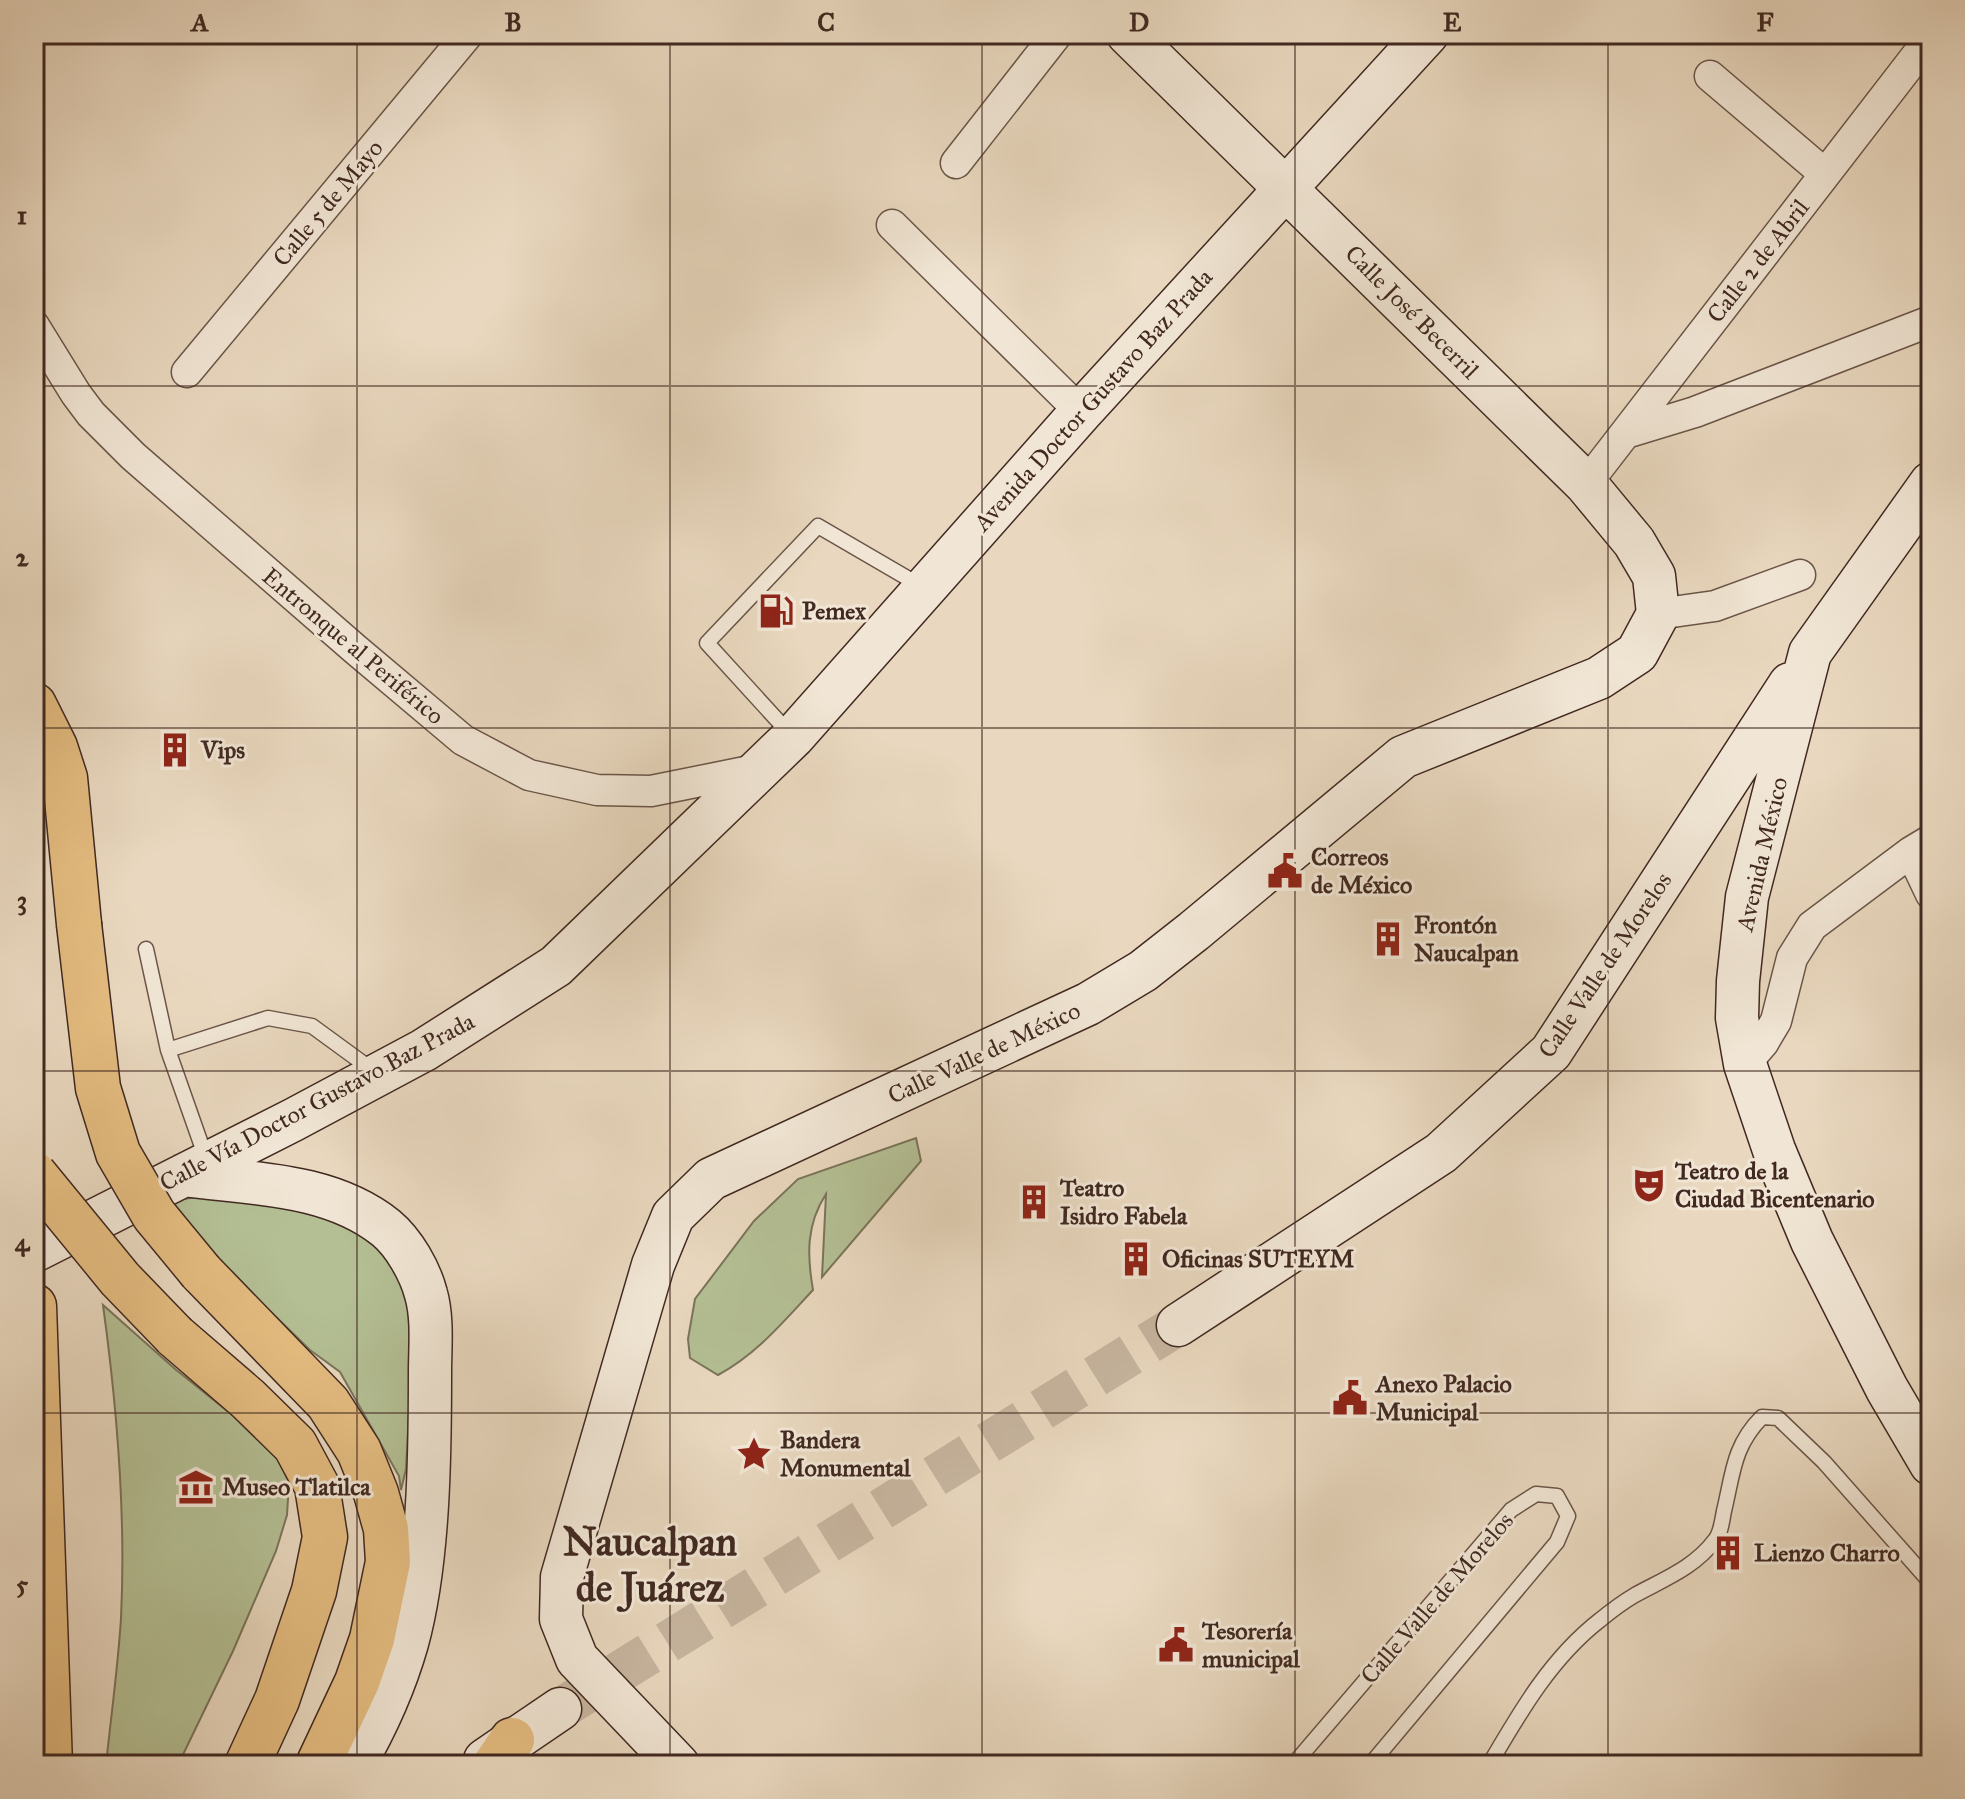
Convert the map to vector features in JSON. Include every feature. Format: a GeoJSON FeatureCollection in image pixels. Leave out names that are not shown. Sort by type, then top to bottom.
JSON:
{"type":"FeatureCollection","features":[{"type":"Feature","properties":{"kind":"main road","name":"Calle José Becerril"},"geometry":{"type":"LineString","coordinates":[[1128,34],[1586,484],[1634,542],[1654,576],[1658,614]]}},
{"type":"Feature","properties":{"kind":"main road","name":"Avenida Doctor Gustavo Baz Prada"},"geometry":{"type":"LineString","coordinates":[[762,769],[1081,412],[1427,34]]}},
{"type":"Feature","properties":{"kind":"main road","name":"Avenida México"},"geometry":{"type":"LineString","coordinates":[[1931,483],[1810,653],[1747,897],[1737,1018],[1745,1064],[1774,1150],[1812,1241],[1887,1389],[1931,1464]]}},
{"type":"Feature","properties":{"kind":"main road","name":"Calle Valle de México"},"geometry":{"type":"LineString","coordinates":[[678,1765],[577,1659],[561,1619],[562,1577],[653,1265],[673,1216],[711,1179],[1099,997],[1143,971],[1403,757],[1599,678],[1637,653],[1658,614]]}},
{"type":"Feature","properties":{"kind":"main road","name":"Calle Valle de Morelos"},"geometry":{"type":"LineString","coordinates":[[1178,1325],[1441,1153],[1551,1052],[1810,653]]}},
{"type":"Feature","properties":{"kind":"main road"},"geometry":{"type":"LineString","coordinates":[[34,705],[55,747],[65,778],[98,1088],[118,1153],[154,1215],[201,1272],[328,1403],[359,1451],[386,1529],[388,1562],[372,1639],[357,1682],[318,1765]]}},
{"type":"Feature","properties":{"kind":"main road","name":"Calle Vía Doctor Gustavo Baz Prada"},"geometry":{"type":"LineString","coordinates":[[34,1251],[424,1050],[556,966],[762,769]]}},
{"type":"Feature","properties":{"kind":"main road"},"geometry":{"type":"LineString","coordinates":[[196,1169],[306,1190],[349,1204],[388,1229],[417,1268],[427,1297],[430,1407],[418,1592],[406,1644],[376,1727],[354,1765]]}},
{"type":"Feature","properties":{"kind":"main road"},"geometry":{"type":"LineString","coordinates":[[34,1174],[120,1279],[175,1336],[248,1399],[295,1445],[317,1486],[325,1537],[314,1591],[277,1700],[247,1765]]}},
{"type":"Feature","properties":{"kind":"main road"},"geometry":{"type":"LineString","coordinates":[[35,1325],[50,1765]]}},
{"type":"Feature","properties":{"kind":"main road"},"geometry":{"type":"LineString","coordinates":[[477,1765],[504,1752],[560,1709]]}},
{"type":"Feature","properties":{"kind":"street","name":"Calle 5 de Mayo"},"geometry":{"type":"LineString","coordinates":[[187,372],[468,34]]}},
{"type":"Feature","properties":{"kind":"street"},"geometry":{"type":"LineString","coordinates":[[956,163],[1057,34]]}},
{"type":"Feature","properties":{"kind":"street","name":"Calle 2 de Abril"},"geometry":{"type":"LineString","coordinates":[[1586,484],[1931,37]]}},
{"type":"Feature","properties":{"kind":"street"},"geometry":{"type":"LineString","coordinates":[[1710,76],[1825,174]]}},
{"type":"Feature","properties":{"kind":"street"},"geometry":{"type":"LineString","coordinates":[[892,225],[1081,412]]}},
{"type":"Feature","properties":{"kind":"street"},"geometry":{"type":"LineString","coordinates":[[1626,433],[1695,412],[1931,321]]}},
{"type":"Feature","properties":{"kind":"street","name":"Entronque al Periférico"},"geometry":{"type":"LineString","coordinates":[[34,326],[91,414],[133,456],[463,740],[529,775],[597,790],[651,791],[762,769]]}},
{"type":"Feature","properties":{"kind":"street"},"geometry":{"type":"LineString","coordinates":[[1658,614],[1715,606],[1800,575]]}},
{"type":"Feature","properties":{"kind":"street"},"geometry":{"type":"LineString","coordinates":[[1745,1064],[1776,1021],[1792,958],[1812,926],[1921,846],[1931,894]]}},
{"type":"Feature","properties":{"kind":"lane"},"geometry":{"type":"LineString","coordinates":[[793,737],[707,643],[818,526],[925,588]]}},
{"type":"Feature","properties":{"kind":"lane"},"geometry":{"type":"LineString","coordinates":[[146,949],[196,1169]]}},
{"type":"Feature","properties":{"kind":"lane"},"geometry":{"type":"LineString","coordinates":[[168,1050],[268,1018],[312,1026],[379,1074]]}},
{"type":"Feature","properties":{"kind":"lane"},"geometry":{"type":"LineString","coordinates":[[1489,1765],[1560,1655],[1598,1621],[1632,1596],[1675,1575],[1718,1538],[1738,1450],[1747,1433],[1762,1417],[1778,1418],[1824,1462],[1931,1583]]}},
{"type":"Feature","properties":{"kind":"lane","name":"Calle Valle de Morelos"},"geometry":{"type":"LineString","coordinates":[[1293,1765],[1511,1510],[1536,1494],[1557,1496],[1568,1516],[1557,1542],[1370,1765]]}},
{"type":"Feature","properties":{"kind":"green space"},"geometry":{"type":"Polygon","coordinates":[[[916,1138],[921,1161],[822,1277],[826,1194],[815,1217],[810,1240],[813,1290],[769,1337],[718,1375],[690,1358],[688,1339],[695,1299],[754,1221],[798,1179],[916,1138]]]}},
{"type":"Feature","properties":{"kind":"green space"},"geometry":{"type":"Polygon","coordinates":[[[199,1197],[323,1206],[378,1239],[406,1286],[412,1357],[406,1469],[401,1490],[399,1476],[340,1372],[310,1350],[158,1202],[199,1197]]]}},
{"type":"Feature","properties":{"kind":"green space"},"geometry":{"type":"Polygon","coordinates":[[[103,1305],[175,1369],[271,1446],[289,1482],[287,1515],[276,1551],[233,1651],[178,1765],[106,1765],[120,1636],[122,1540],[116,1422],[103,1305]]]}},
{"type":"Feature","properties":{"kind":"tunnel"},"geometry":{"type":"LineString","coordinates":[[560,1709],[1178,1325]]}},
{"type":"Feature","properties":{"kind":"place","name":"Pemex"},"geometry":{"type":"Point","coordinates":[776,611]}},
{"type":"Feature","properties":{"kind":"place","name":"Vips"},"geometry":{"type":"Point","coordinates":[175,750]}},
{"type":"Feature","properties":{"kind":"place","name":"Correos de México"},"geometry":{"type":"Point","coordinates":[1285,871]}},
{"type":"Feature","properties":{"kind":"place","name":"Frontón Naucalpan"},"geometry":{"type":"Point","coordinates":[1388,939]}},
{"type":"Feature","properties":{"kind":"place","name":"Teatro de la Ciudad Bicentenario"},"geometry":{"type":"Point","coordinates":[1649,1185]}},
{"type":"Feature","properties":{"kind":"place","name":"Teatro Isidro Fabela"},"geometry":{"type":"Point","coordinates":[1034,1202]}},
{"type":"Feature","properties":{"kind":"place","name":"Oficinas SUTEYM"},"geometry":{"type":"Point","coordinates":[1136,1259]}},
{"type":"Feature","properties":{"kind":"place","name":"Anexo Palacio Municipal"},"geometry":{"type":"Point","coordinates":[1350,1398]}},
{"type":"Feature","properties":{"kind":"place","name":"Bandera Monumental"},"geometry":{"type":"Point","coordinates":[754,1454]}},
{"type":"Feature","properties":{"kind":"place","name":"Museo Tlatilca"},"geometry":{"type":"Point","coordinates":[196,1487]}},
{"type":"Feature","properties":{"kind":"place","name":"Lienzo Charro"},"geometry":{"type":"Point","coordinates":[1728,1553]}},
{"type":"Feature","properties":{"kind":"place","name":"Tesorería municipal"},"geometry":{"type":"Point","coordinates":[1176,1645]}},
{"type":"Feature","properties":{"kind":"district","name":"Naucalpan de Juárez"},"geometry":{"type":"Point","coordinates":[650,1564]}}]}
